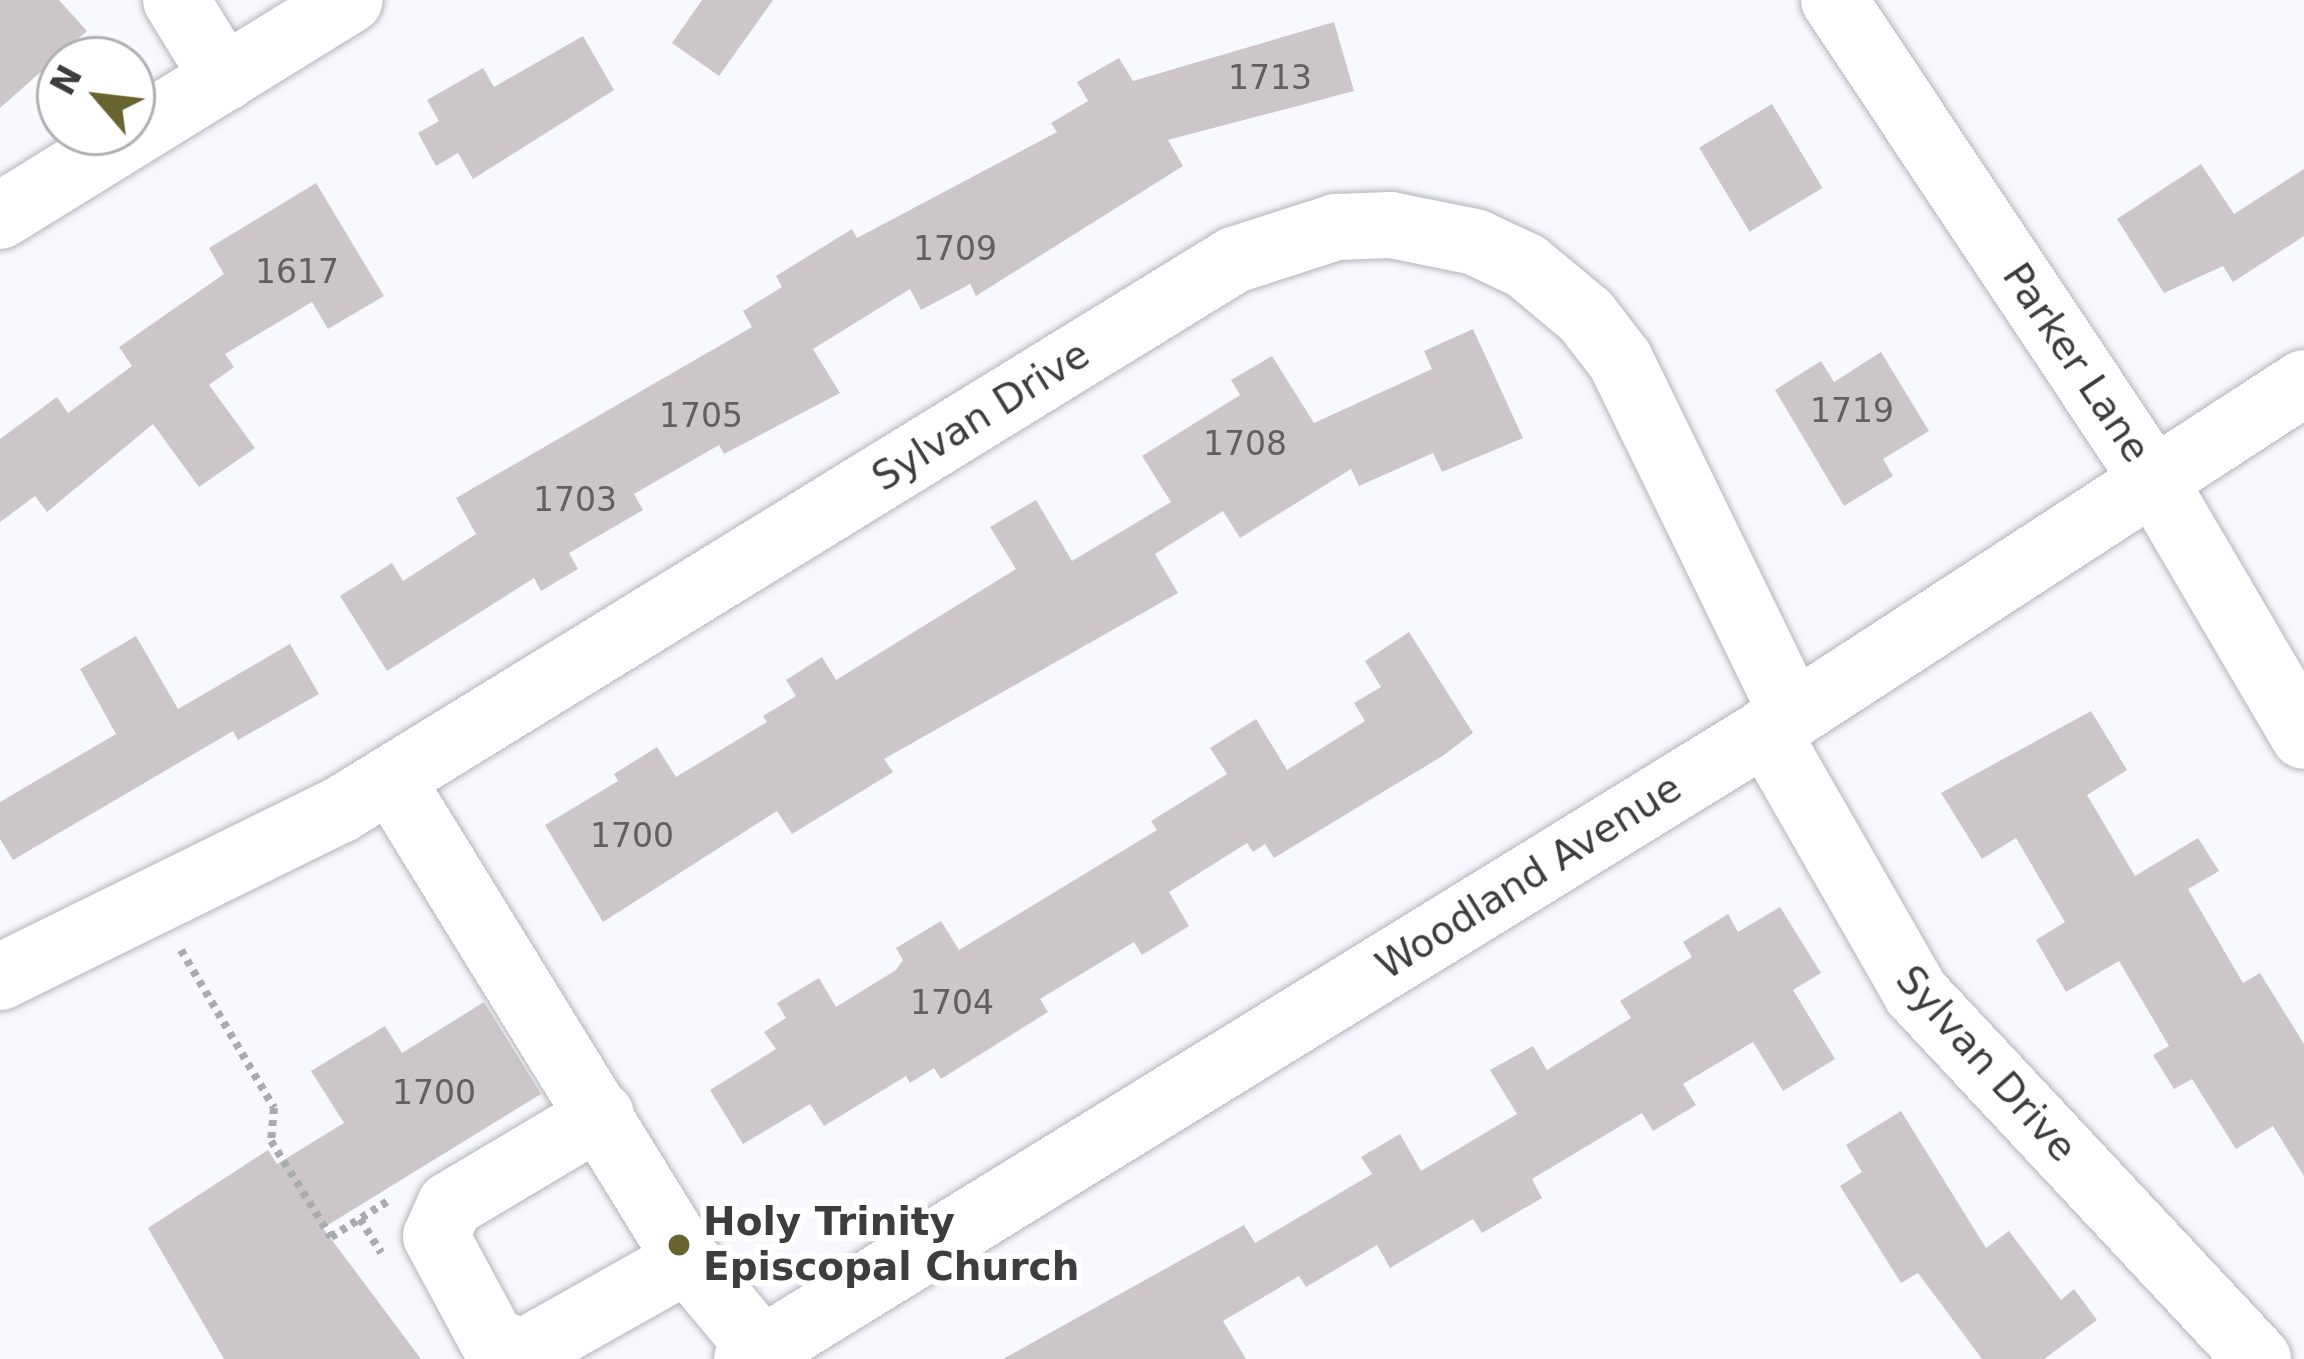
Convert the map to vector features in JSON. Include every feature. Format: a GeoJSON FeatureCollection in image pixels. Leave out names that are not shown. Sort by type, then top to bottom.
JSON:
{"type":"FeatureCollection","features":[{"type":"Feature","properties":{"kind":"street"},"geometry":{"type":"LineString","coordinates":[[176,0],[224,78]]}},
{"type":"Feature","properties":{"kind":"street"},"geometry":{"type":"LineString","coordinates":[[0,216],[350,0]]}},
{"type":"Feature","properties":{"kind":"street","name":"Parker Lane"},"geometry":{"type":"LineString","coordinates":[[1834,0],[2156,484],[2304,736]]}},
{"type":"Feature","properties":{"kind":"street","name":"Sylvan Drive"},"geometry":{"type":"LineString","coordinates":[[0,977],[391,778],[1234,260],[1309,232],[1361,224],[1447,233],[1499,252],[1586,316],[1620,360],[1780,723],[1916,993],[2258,1359]]}},
{"type":"Feature","properties":{"kind":"street","name":"Woodland Avenue"},"geometry":{"type":"LineString","coordinates":[[754,1354],[1780,723],[2156,484],[2304,383]]}},
{"type":"Feature","properties":{"kind":"street"},"geometry":{"type":"LineString","coordinates":[[391,778],[687,1260],[754,1354]]}},
{"type":"Feature","properties":{"kind":"street"},"geometry":{"type":"LineString","coordinates":[[601,1115],[450,1205],[436,1236],[493,1340],[522,1353],[687,1260]]}},
{"type":"Feature","properties":{"kind":"path"},"geometry":{"type":"LineString","coordinates":[[181,950],[274,1108],[271,1141],[331,1237],[399,1193]]}},
{"type":"Feature","properties":{"kind":"building"},"geometry":{"type":"Polygon","coordinates":[[[0,0],[59,0],[87,31],[81,36],[36,36],[36,76],[0,108],[0,0]]]}},
{"type":"Feature","properties":{"kind":"building"},"geometry":{"type":"Polygon","coordinates":[[[702,0],[773,0],[719,76],[672,43],[702,0]]]}},
{"type":"Feature","properties":{"kind":"building"},"geometry":{"type":"Polygon","coordinates":[[[1334,22],[1354,91],[1168,140],[1183,166],[976,296],[970,284],[921,310],[910,289],[813,349],[840,393],[724,454],[719,445],[634,494],[643,510],[569,553],[578,569],[541,591],[534,578],[387,671],[340,596],[392,563],[403,581],[476,534],[456,498],[752,327],[743,311],[782,287],[776,276],[852,229],[857,238],[1057,132],[1051,123],[1088,101],[1077,82],[1119,58],[1133,81],[1334,22]]]}},
{"type":"Feature","properties":{"kind":"building"},"geometry":{"type":"Polygon","coordinates":[[[583,36],[614,90],[473,179],[458,153],[436,166],[418,133],[439,121],[427,100],[483,68],[494,87],[583,36]]]}},
{"type":"Feature","properties":{"kind":"building"},"geometry":{"type":"Polygon","coordinates":[[[1772,104],[1822,188],[1750,232],[1699,148],[1772,104]]]}},
{"type":"Feature","properties":{"kind":"building"},"geometry":{"type":"Polygon","coordinates":[[[2201,164],[2234,214],[2304,169],[2304,236],[2233,282],[2223,266],[2164,293],[2117,219],[2201,164]]]}},
{"type":"Feature","properties":{"kind":"building"},"geometry":{"type":"Polygon","coordinates":[[[316,183],[384,296],[328,329],[312,302],[225,354],[234,367],[209,385],[255,448],[199,487],[153,424],[47,512],[35,496],[0,522],[0,439],[57,397],[68,413],[132,366],[119,347],[224,274],[209,248],[316,183]]]}},
{"type":"Feature","properties":{"kind":"building"},"geometry":{"type":"Polygon","coordinates":[[[1473,329],[1523,438],[1442,472],[1433,453],[1359,486],[1351,469],[1240,538],[1223,511],[1155,554],[1178,593],[884,759],[893,772],[792,834],[777,811],[603,922],[545,825],[618,781],[614,774],[657,747],[676,777],[767,722],[763,716],[796,696],[786,680],[822,657],[836,680],[1016,569],[990,527],[1036,500],[1072,561],[1171,502],[1142,456],[1240,395],[1231,380],[1272,356],[1314,423],[1432,369],[1424,351],[1473,329]]]}},
{"type":"Feature","properties":{"kind":"building"},"geometry":{"type":"Polygon","coordinates":[[[1881,352],[1929,431],[1883,459],[1893,476],[1844,506],[1775,390],[1821,361],[1834,382],[1881,352]]]}},
{"type":"Feature","properties":{"kind":"building"},"geometry":{"type":"Polygon","coordinates":[[[1409,632],[1473,733],[1274,858],[1265,844],[1253,852],[1247,843],[1169,892],[1189,926],[1142,955],[1134,942],[1040,999],[1048,1012],[941,1079],[934,1068],[910,1083],[906,1076],[824,1126],[810,1104],[743,1144],[710,1090],[776,1049],[764,1032],[786,1018],[777,1003],[819,978],[836,1007],[896,970],[903,960],[896,948],[941,921],[959,950],[1157,830],[1151,821],[1227,774],[1210,748],[1256,719],[1287,770],[1365,721],[1354,703],[1381,687],[1365,661],[1409,632]]]}},
{"type":"Feature","properties":{"kind":"building"},"geometry":{"type":"Polygon","coordinates":[[[136,636],[178,709],[290,644],[319,694],[238,740],[233,731],[13,860],[0,839],[0,802],[116,734],[80,669],[136,636]]]}},
{"type":"Feature","properties":{"kind":"building"},"geometry":{"type":"Polygon","coordinates":[[[2091,711],[2127,770],[2087,795],[2135,876],[2198,838],[2219,871],[2188,889],[2243,983],[2260,973],[2304,1044],[2304,1176],[2273,1126],[2236,1149],[2192,1079],[2174,1089],[2153,1055],[2169,1046],[2119,961],[2066,992],[2036,940],[2065,922],[2016,838],[1982,859],[1941,793],[2091,711]]]}},
{"type":"Feature","properties":{"kind":"building"},"geometry":{"type":"Polygon","coordinates":[[[1780,907],[1821,973],[1793,990],[1835,1059],[1783,1091],[1753,1042],[1683,1084],[1696,1105],[1653,1131],[1642,1113],[1532,1179],[1542,1198],[1482,1233],[1473,1219],[1390,1268],[1377,1245],[1306,1287],[1299,1276],[1223,1321],[1246,1359],[1003,1359],[1244,1225],[1255,1243],[1372,1174],[1361,1157],[1400,1134],[1421,1171],[1517,1114],[1490,1070],[1533,1046],[1547,1070],[1631,1018],[1620,1001],[1692,957],[1683,942],[1728,914],[1738,932],[1780,907]]]}},
{"type":"Feature","properties":{"kind":"building"},"geometry":{"type":"Polygon","coordinates":[[[484,1002],[541,1094],[323,1228],[421,1359],[224,1359],[148,1228],[268,1150],[277,1164],[344,1123],[311,1071],[385,1026],[402,1053],[484,1002]]]}},
{"type":"Feature","properties":{"kind":"building"},"geometry":{"type":"Polygon","coordinates":[[[1901,1111],[1986,1248],[2009,1231],[2061,1300],[2074,1289],[2097,1320],[2044,1359],[1982,1359],[1918,1273],[1901,1283],[1840,1186],[1862,1172],[1846,1145],[1901,1111]]]}},
{"type":"Feature","properties":{"kind":"place","name":"Holy Trinity Episcopal Church"},"geometry":{"type":"Point","coordinates":[679,1245]}}]}
